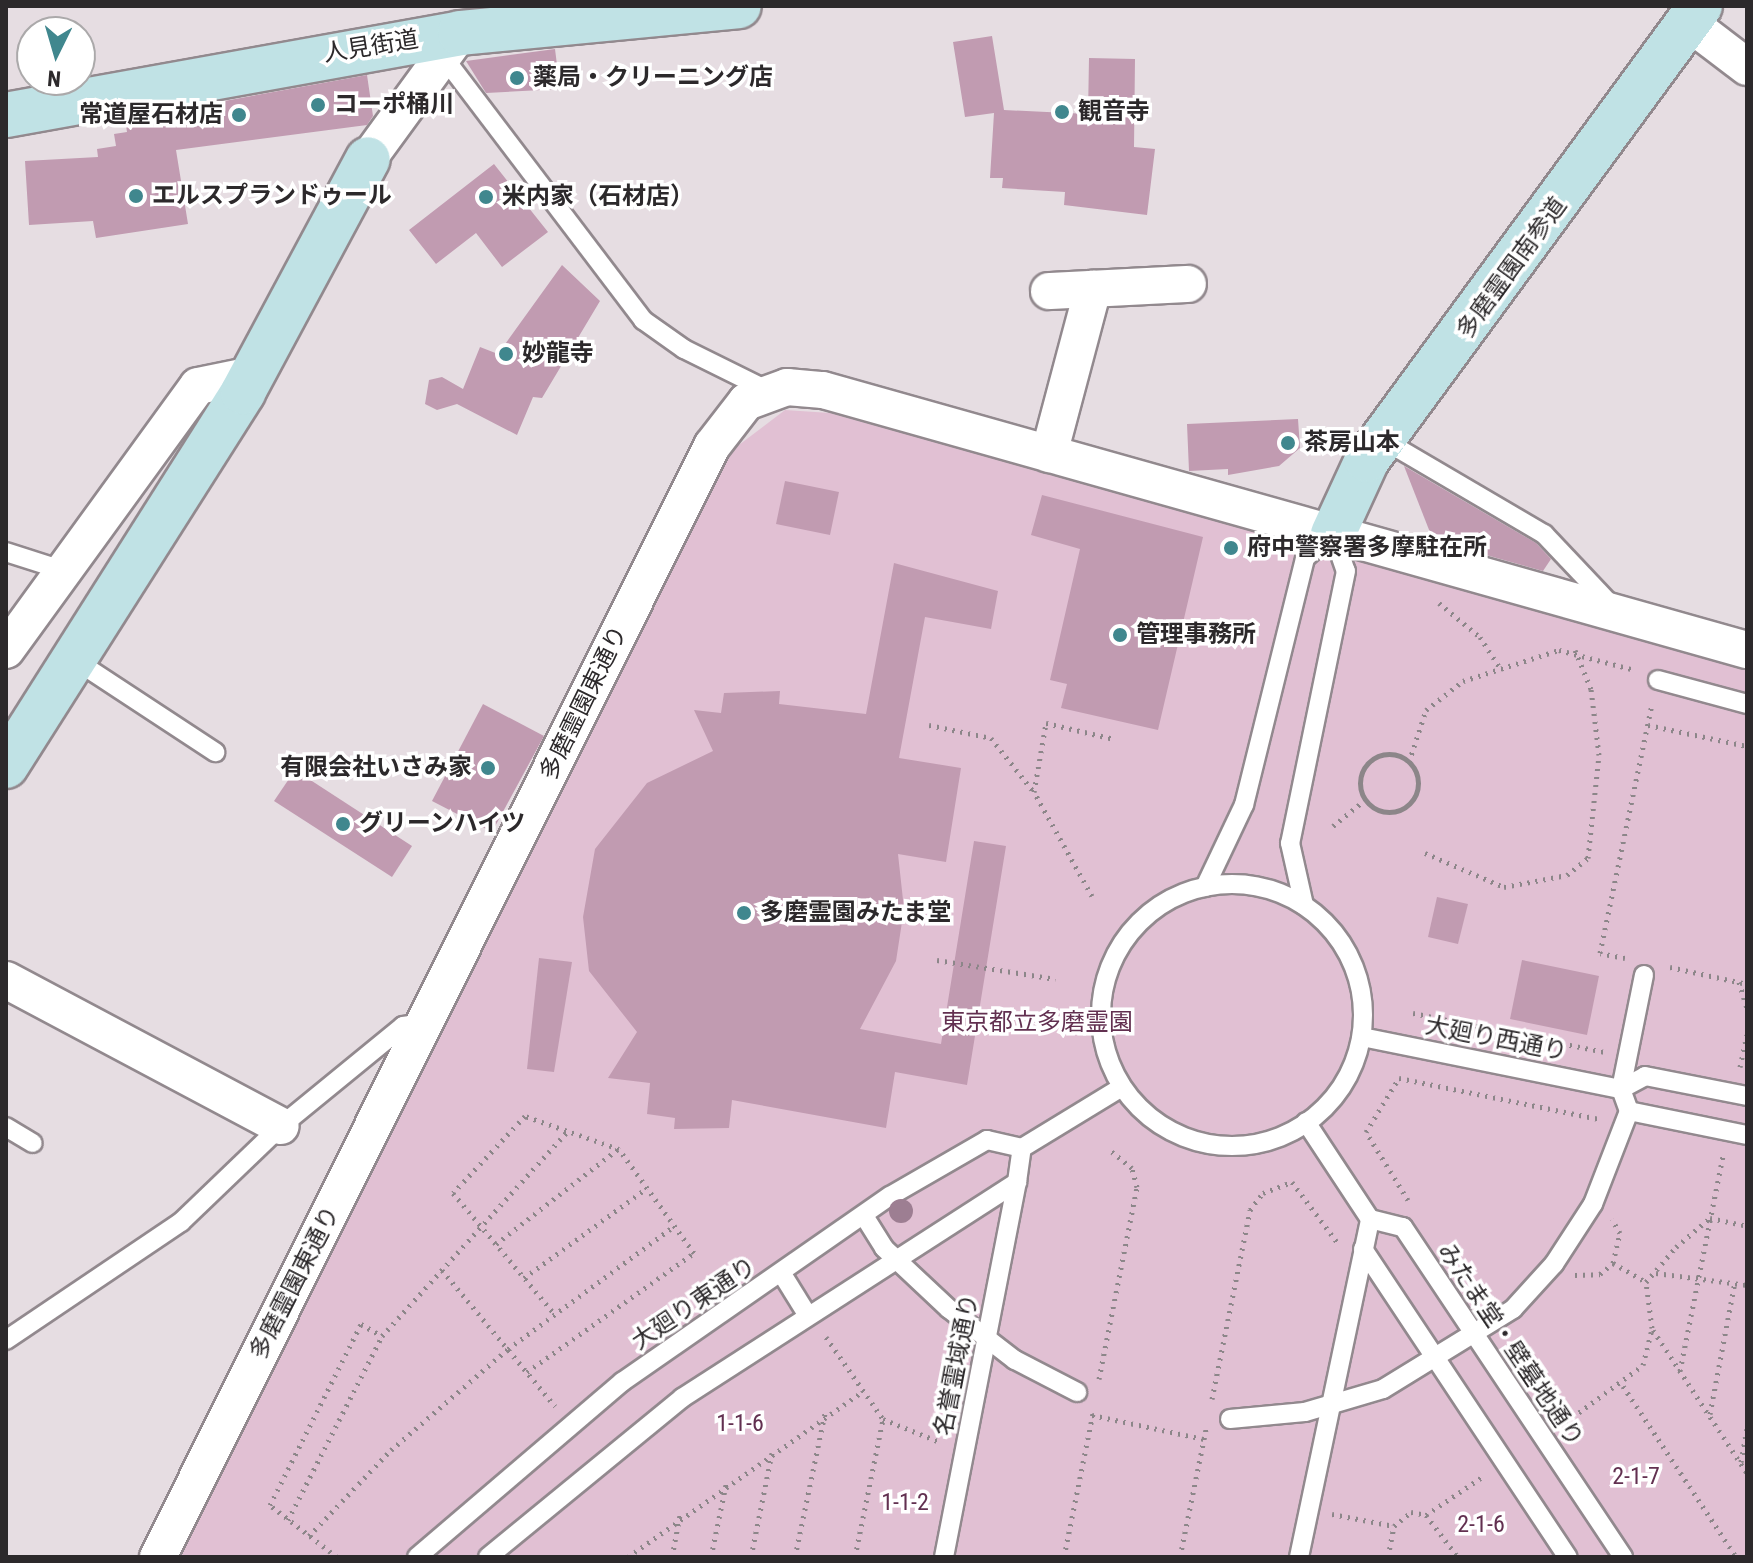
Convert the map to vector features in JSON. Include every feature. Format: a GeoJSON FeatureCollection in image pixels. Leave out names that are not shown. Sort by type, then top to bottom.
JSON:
{"type":"FeatureCollection","features":[{"type":"Feature","properties":{"kind":"street","name":"人見街道"},"geometry":{"type":"LineString","coordinates":[[6,115],[568,14],[739,6]]}},
{"type":"Feature","properties":{"kind":"street"},"geometry":{"type":"LineString","coordinates":[[1694,14],[1747,67]]}},
{"type":"Feature","properties":{"kind":"street","name":"多磨霊園南参道"},"geometry":{"type":"LineString","coordinates":[[1333,534],[1382,439],[1448,359],[1694,14]]}},
{"type":"Feature","properties":{"kind":"street"},"geometry":{"type":"LineString","coordinates":[[6,766],[252,375],[368,159],[462,31]]}},
{"type":"Feature","properties":{"kind":"street"},"geometry":{"type":"LineString","coordinates":[[1049,291],[1188,284]]}},
{"type":"Feature","properties":{"kind":"street"},"geometry":{"type":"LineString","coordinates":[[1049,454],[1093,289]]}},
{"type":"Feature","properties":{"kind":"street"},"geometry":{"type":"LineString","coordinates":[[6,650],[198,386],[252,375]]}},
{"type":"Feature","properties":{"kind":"street"},"geometry":{"type":"LineString","coordinates":[[767,390],[823,390],[1747,650]]}},
{"type":"Feature","properties":{"kind":"street","name":"多磨霊園東通り"},"geometry":{"type":"LineString","coordinates":[[158,1557],[712,446],[727,420],[767,390]]}},
{"type":"Feature","properties":{"kind":"street"},"geometry":{"type":"LineString","coordinates":[[6,980],[281,1126]]}},
{"type":"Feature","properties":{"kind":"lane"},"geometry":{"type":"LineString","coordinates":[[462,31],[643,320],[684,349],[767,390]]}},
{"type":"Feature","properties":{"kind":"lane"},"geometry":{"type":"LineString","coordinates":[[1382,439],[1544,534],[1618,614]]}},
{"type":"Feature","properties":{"kind":"lane"},"geometry":{"type":"LineString","coordinates":[[1205,887],[1244,805],[1305,558],[1333,534],[1346,571],[1290,843],[1304,905]]}},
{"type":"Feature","properties":{"kind":"lane"},"geometry":{"type":"LineString","coordinates":[[6,552],[62,570]]}},
{"type":"Feature","properties":{"kind":"lane"},"geometry":{"type":"LineString","coordinates":[[75,660],[215,752]]}},
{"type":"Feature","properties":{"kind":"lane"},"geometry":{"type":"LineString","coordinates":[[1658,680],[1747,704]]}},
{"type":"Feature","properties":{"kind":"lane"},"geometry":{"type":"LineString","coordinates":[[1256,886],[1304,905],[1353,962],[1362,1037],[1343,1086],[1306,1122],[1260,1143],[1208,1144],[1161,1125],[1122,1087],[1100,1017],[1110,967],[1157,907],[1205,887],[1256,886]]}},
{"type":"Feature","properties":{"kind":"lane"},"geometry":{"type":"LineString","coordinates":[[1230,1419],[1329,1406],[1438,1361],[1476,1337],[1535,1289],[1593,1204],[1629,1111],[1621,1089],[1644,975]]}},
{"type":"Feature","properties":{"kind":"lane"},"geometry":{"type":"LineString","coordinates":[[6,1340],[181,1222],[281,1126],[403,1026],[425,1023]]}},
{"type":"Feature","properties":{"kind":"lane","name":"大廻り西通り"},"geometry":{"type":"LineString","coordinates":[[1362,1037],[1621,1089],[1645,1076],[1742,1088]]}},
{"type":"Feature","properties":{"kind":"lane"},"geometry":{"type":"LineString","coordinates":[[488,1557],[638,1431],[815,1323],[897,1258],[1017,1182],[1022,1148],[1122,1087]]}},
{"type":"Feature","properties":{"kind":"lane"},"geometry":{"type":"LineString","coordinates":[[1629,1111],[1747,1135]]}},
{"type":"Feature","properties":{"kind":"lane"},"geometry":{"type":"LineString","coordinates":[[1299,1557],[1370,1219],[1306,1122]]}},
{"type":"Feature","properties":{"kind":"lane"},"geometry":{"type":"LineString","coordinates":[[6,1127],[33,1143]]}},
{"type":"Feature","properties":{"kind":"lane","name":"大廻り東通り"},"geometry":{"type":"LineString","coordinates":[[417,1557],[569,1422],[866,1219],[890,1196],[987,1140],[1022,1148]]}},
{"type":"Feature","properties":{"kind":"lane","name":"名誉霊域通り"},"geometry":{"type":"LineString","coordinates":[[944,1557],[1017,1182]]}},
{"type":"Feature","properties":{"kind":"lane"},"geometry":{"type":"LineString","coordinates":[[866,1219],[897,1258],[987,1340],[1077,1392]]}},
{"type":"Feature","properties":{"kind":"lane","name":"みたま堂・壁墓地通り"},"geometry":{"type":"LineString","coordinates":[[1370,1219],[1403,1227],[1623,1557]]}},
{"type":"Feature","properties":{"kind":"lane"},"geometry":{"type":"LineString","coordinates":[[1363,1249],[1568,1557]]}},
{"type":"Feature","properties":{"kind":"lane"},"geometry":{"type":"LineString","coordinates":[[782,1274],[815,1323]]}},
{"type":"Feature","properties":{"kind":"path"},"geometry":{"type":"LineString","coordinates":[[1428,597],[1457,613],[1502,671]]}},
{"type":"Feature","properties":{"kind":"path"},"geometry":{"type":"LineString","coordinates":[[1425,853],[1504,887],[1567,875],[1588,858],[1599,755],[1591,689],[1575,649]]}},
{"type":"Feature","properties":{"kind":"path"},"geometry":{"type":"LineString","coordinates":[[1409,762],[1426,710],[1463,681],[1575,649],[1658,680]]}},
{"type":"Feature","properties":{"kind":"path"},"geometry":{"type":"LineString","coordinates":[[1034,792],[1046,723],[1114,739]]}},
{"type":"Feature","properties":{"kind":"path"},"geometry":{"type":"LineString","coordinates":[[929,725],[991,738],[1034,792],[1092,896]]}},
{"type":"Feature","properties":{"kind":"path"},"geometry":{"type":"LineString","coordinates":[[1631,959],[1600,953],[1648,725],[1747,746]]}},
{"type":"Feature","properties":{"kind":"path"},"geometry":{"type":"LineString","coordinates":[[1392,754],[1409,762],[1418,777],[1411,803],[1385,812],[1365,800],[1361,775],[1372,759],[1392,754]]}},
{"type":"Feature","properties":{"kind":"path"},"geometry":{"type":"LineString","coordinates":[[1333,826],[1365,800]]}},
{"type":"Feature","properties":{"kind":"path"},"geometry":{"type":"LineString","coordinates":[[937,960],[1055,979]]}},
{"type":"Feature","properties":{"kind":"path"},"geometry":{"type":"LineString","coordinates":[[1662,966],[1747,984]]}},
{"type":"Feature","properties":{"kind":"path"},"geometry":{"type":"LineString","coordinates":[[1739,982],[1747,1009]]}},
{"type":"Feature","properties":{"kind":"path"},"geometry":{"type":"LineString","coordinates":[[1413,1013],[1605,1052]]}},
{"type":"Feature","properties":{"kind":"path"},"geometry":{"type":"LineString","coordinates":[[1742,1088],[1747,1035]]}},
{"type":"Feature","properties":{"kind":"path"},"geometry":{"type":"LineString","coordinates":[[1414,1208],[1366,1132],[1399,1078],[1598,1119]]}},
{"type":"Feature","properties":{"kind":"path"},"geometry":{"type":"LineString","coordinates":[[527,1372],[694,1253],[619,1149],[525,1116],[453,1193],[553,1312]]}},
{"type":"Feature","properties":{"kind":"path"},"geometry":{"type":"LineString","coordinates":[[288,1520],[382,1336],[568,1131]]}},
{"type":"Feature","properties":{"kind":"path"},"geometry":{"type":"LineString","coordinates":[[1680,1371],[1725,1145]]}},
{"type":"Feature","properties":{"kind":"path"},"geometry":{"type":"LineString","coordinates":[[496,1244],[619,1149]]}},
{"type":"Feature","properties":{"kind":"path"},"geometry":{"type":"LineString","coordinates":[[1098,1385],[1137,1187],[1132,1168],[1110,1150]]}},
{"type":"Feature","properties":{"kind":"path"},"geometry":{"type":"LineString","coordinates":[[1211,1405],[1250,1210],[1263,1193],[1292,1182],[1337,1243]]}},
{"type":"Feature","properties":{"kind":"path"},"geometry":{"type":"LineString","coordinates":[[524,1278],[647,1188]]}},
{"type":"Feature","properties":{"kind":"path"},"geometry":{"type":"LineString","coordinates":[[1593,1204],[1620,1233],[1613,1263],[1646,1282]]}},
{"type":"Feature","properties":{"kind":"path"},"geometry":{"type":"LineString","coordinates":[[1646,1282],[1710,1218]]}},
{"type":"Feature","properties":{"kind":"path"},"geometry":{"type":"LineString","coordinates":[[1710,1218],[1747,1226]]}},
{"type":"Feature","properties":{"kind":"path"},"geometry":{"type":"LineString","coordinates":[[309,1536],[391,1450],[508,1349],[553,1312],[674,1226]]}},
{"type":"Feature","properties":{"kind":"path"},"geometry":{"type":"LineString","coordinates":[[442,1270],[569,1422]]}},
{"type":"Feature","properties":{"kind":"path"},"geometry":{"type":"LineString","coordinates":[[1656,1273],[1698,1274],[1747,1285]]}},
{"type":"Feature","properties":{"kind":"path"},"geometry":{"type":"LineString","coordinates":[[1559,1427],[1623,1386],[1643,1365],[1652,1328],[1646,1282]]}},
{"type":"Feature","properties":{"kind":"path"},"geometry":{"type":"LineString","coordinates":[[1709,1415],[1735,1282]]}},
{"type":"Feature","properties":{"kind":"path"},"geometry":{"type":"LineString","coordinates":[[815,1323],[883,1419],[950,1444]]}},
{"type":"Feature","properties":{"kind":"path"},"geometry":{"type":"LineString","coordinates":[[337,1557],[270,1505],[361,1324],[382,1336]]}},
{"type":"Feature","properties":{"kind":"path"},"geometry":{"type":"LineString","coordinates":[[1652,1328],[1747,1473]]}},
{"type":"Feature","properties":{"kind":"path"},"geometry":{"type":"LineString","coordinates":[[1623,1386],[1736,1557]]}},
{"type":"Feature","properties":{"kind":"path"},"geometry":{"type":"LineString","coordinates":[[631,1556],[727,1480],[863,1391]]}},
{"type":"Feature","properties":{"kind":"path"},"geometry":{"type":"LineString","coordinates":[[1064,1557],[1095,1400]]}},
{"type":"Feature","properties":{"kind":"path"},"geometry":{"type":"LineString","coordinates":[[795,1557],[825,1413]]}},
{"type":"Feature","properties":{"kind":"path"},"geometry":{"type":"LineString","coordinates":[[1092,1415],[1204,1439]]}},
{"type":"Feature","properties":{"kind":"path"},"geometry":{"type":"LineString","coordinates":[[855,1557],[883,1419]]}},
{"type":"Feature","properties":{"kind":"path"},"geometry":{"type":"LineString","coordinates":[[1180,1557],[1208,1420]]}},
{"type":"Feature","properties":{"kind":"path"},"geometry":{"type":"LineString","coordinates":[[1740,1463],[1747,1429]]}},
{"type":"Feature","properties":{"kind":"path"},"geometry":{"type":"LineString","coordinates":[[751,1557],[773,1448]]}},
{"type":"Feature","properties":{"kind":"path"},"geometry":{"type":"LineString","coordinates":[[1388,1557],[1394,1526],[1400,1515],[1426,1515],[1489,1472]]}},
{"type":"Feature","properties":{"kind":"path"},"geometry":{"type":"LineString","coordinates":[[711,1557],[727,1480]]}},
{"type":"Feature","properties":{"kind":"path"},"geometry":{"type":"LineString","coordinates":[[1309,1509],[1394,1526]]}},
{"type":"Feature","properties":{"kind":"path"},"geometry":{"type":"LineString","coordinates":[[672,1557],[680,1515]]}},
{"type":"Feature","properties":{"kind":"path"},"geometry":{"type":"LineString","coordinates":[[1426,1515],[1458,1557]]}},
{"type":"Feature","properties":{"kind":"path"},"geometry":{"type":"LineString","coordinates":[[1448,1557],[1451,1545]]}},
{"type":"Feature","properties":{"kind":"green space","name":"東京都立多磨霊園"},"geometry":{"type":"Polygon","coordinates":[[[785,410],[830,413],[1747,666],[1747,1557],[173,1557],[727,454],[785,410]]]}},
{"type":"Feature","properties":{"kind":"building"},"geometry":{"type":"Polygon","coordinates":[[[992,36],[1004,110],[1088,114],[1089,58],[1135,59],[1134,147],[1155,149],[1147,215],[1064,205],[1065,192],[1002,188],[1003,178],[990,178],[994,113],[965,117],[953,42],[992,36]]]}},
{"type":"Feature","properties":{"kind":"building","name":"薬局・クリーニング店"},"geometry":{"type":"Polygon","coordinates":[[[555,49],[560,89],[486,93],[466,61],[555,49]]]}},
{"type":"Feature","properties":{"kind":"building"},"geometry":{"type":"Polygon","coordinates":[[[367,75],[373,116],[367,125],[176,150],[188,224],[96,238],[93,221],[29,225],[25,161],[98,157],[97,149],[116,146],[114,134],[127,132],[125,119],[367,75]]]}},
{"type":"Feature","properties":{"kind":"building","name":"米内家（石材店）"},"geometry":{"type":"Polygon","coordinates":[[[494,164],[548,232],[502,267],[476,233],[436,264],[409,230],[494,164]]]}},
{"type":"Feature","properties":{"kind":"building"},"geometry":{"type":"Polygon","coordinates":[[[562,265],[600,301],[542,398],[533,397],[517,435],[457,404],[437,410],[425,404],[429,380],[442,377],[463,389],[480,347],[498,354],[562,265]]]}},
{"type":"Feature","properties":{"kind":"building"},"geometry":{"type":"Polygon","coordinates":[[[1298,419],[1300,448],[1279,466],[1228,475],[1228,469],[1189,471],[1187,424],[1298,419]]]}},
{"type":"Feature","properties":{"kind":"building"},"geometry":{"type":"Polygon","coordinates":[[[1404,466],[1536,543],[1551,559],[1543,571],[1433,540],[1404,466]]]}},
{"type":"Feature","properties":{"kind":"building"},"geometry":{"type":"Polygon","coordinates":[[[785,481],[839,492],[830,535],[776,524],[785,481]]]}},
{"type":"Feature","properties":{"kind":"building","name":"管理事務所"},"geometry":{"type":"Polygon","coordinates":[[[1042,495],[1203,537],[1158,730],[1061,708],[1067,684],[1050,680],[1080,549],[1031,535],[1042,495]]]}},
{"type":"Feature","properties":{"kind":"building"},"geometry":{"type":"Polygon","coordinates":[[[894,563],[998,591],[991,629],[925,617],[899,758],[961,768],[946,862],[898,854],[904,909],[896,961],[860,1029],[941,1044],[974,841],[1006,846],[967,1085],[895,1072],[886,1128],[732,1100],[729,1128],[674,1129],[675,1118],[647,1114],[650,1083],[608,1078],[637,1032],[589,971],[583,917],[595,849],[647,783],[713,751],[694,710],[721,713],[724,693],[780,691],[779,704],[866,714],[894,563]]]}},
{"type":"Feature","properties":{"kind":"building","name":"有限会社いさみ家"},"geometry":{"type":"Polygon","coordinates":[[[483,704],[544,736],[492,832],[432,801],[483,704]]]}},
{"type":"Feature","properties":{"kind":"building","name":"グリーンハイツ"},"geometry":{"type":"Polygon","coordinates":[[[295,770],[412,846],[392,877],[274,801],[295,770]]]}},
{"type":"Feature","properties":{"kind":"building"},"geometry":{"type":"Polygon","coordinates":[[[1437,897],[1468,904],[1458,944],[1428,937],[1437,897]]]}},
{"type":"Feature","properties":{"kind":"building"},"geometry":{"type":"Polygon","coordinates":[[[539,958],[572,962],[554,1072],[527,1069],[539,958]]]}},
{"type":"Feature","properties":{"kind":"building"},"geometry":{"type":"Polygon","coordinates":[[[1522,960],[1599,976],[1587,1035],[1510,1019],[1522,960]]]}},
{"type":"Feature","properties":{"kind":"place","name":"薬局・クリーニング店"},"geometry":{"type":"Point","coordinates":[517,78]}},
{"type":"Feature","properties":{"kind":"place","name":"コーポ桶川"},"geometry":{"type":"Point","coordinates":[318,105]}},
{"type":"Feature","properties":{"kind":"place","name":"観音寺"},"geometry":{"type":"Point","coordinates":[1062,112]}},
{"type":"Feature","properties":{"kind":"place","name":"常道屋石材店"},"geometry":{"type":"Point","coordinates":[239,115]}},
{"type":"Feature","properties":{"kind":"place","name":"エルスプランドゥール"},"geometry":{"type":"Point","coordinates":[136,196]}},
{"type":"Feature","properties":{"kind":"place","name":"米内家（石材店）"},"geometry":{"type":"Point","coordinates":[486,197]}},
{"type":"Feature","properties":{"kind":"place","name":"妙龍寺"},"geometry":{"type":"Point","coordinates":[506,354]}},
{"type":"Feature","properties":{"kind":"place","name":"茶房山本"},"geometry":{"type":"Point","coordinates":[1288,443]}},
{"type":"Feature","properties":{"kind":"place","name":"府中警察署多摩駐在所"},"geometry":{"type":"Point","coordinates":[1231,548]}},
{"type":"Feature","properties":{"kind":"place","name":"管理事務所"},"geometry":{"type":"Point","coordinates":[1120,635]}},
{"type":"Feature","properties":{"kind":"place","name":"有限会社いさみ家"},"geometry":{"type":"Point","coordinates":[488,768]}},
{"type":"Feature","properties":{"kind":"place","name":"グリーンハイツ"},"geometry":{"type":"Point","coordinates":[343,824]}},
{"type":"Feature","properties":{"kind":"place","name":"多磨霊園みたま堂"},"geometry":{"type":"Point","coordinates":[744,913]}},
{"type":"Feature","properties":{"kind":"park label","name":"1-1-6"},"geometry":{"type":"Point","coordinates":[740,1424]}},
{"type":"Feature","properties":{"kind":"park label","name":"2-1-7"},"geometry":{"type":"Point","coordinates":[1636,1477]}},
{"type":"Feature","properties":{"kind":"park label","name":"1-1-2"},"geometry":{"type":"Point","coordinates":[905,1503]}},
{"type":"Feature","properties":{"kind":"park label","name":"2-1-6"},"geometry":{"type":"Point","coordinates":[1481,1525]}}]}
